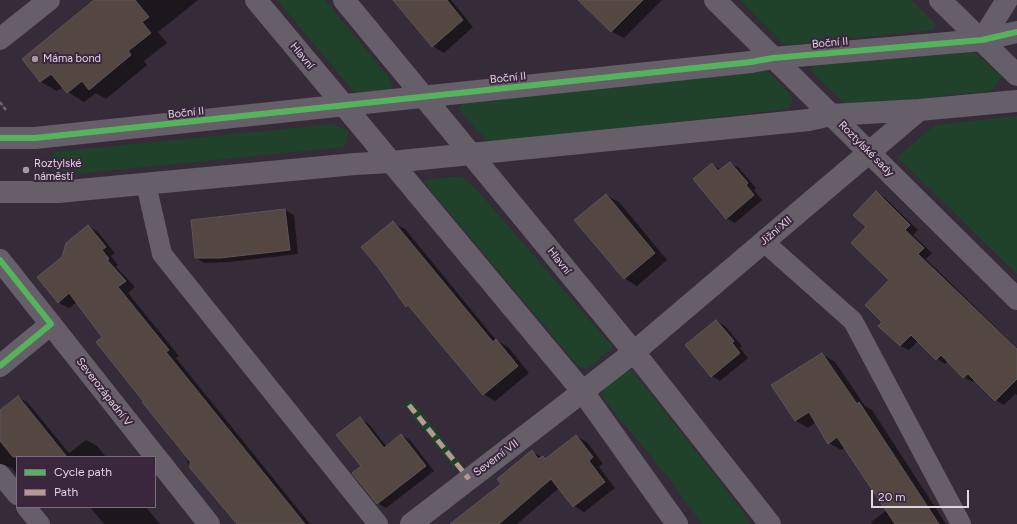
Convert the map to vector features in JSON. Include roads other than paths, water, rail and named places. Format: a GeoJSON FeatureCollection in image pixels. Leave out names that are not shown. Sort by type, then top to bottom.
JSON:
{"type":"FeatureCollection","features":[{"type":"Feature","properties":{"kind":"street"},"geometry":{"type":"LineString","coordinates":[[0,40],[49,0]]}},
{"type":"Feature","properties":{"kind":"street","name":"Hlavní"},"geometry":{"type":"LineString","coordinates":[[256,0],[583,392],[677,524]]}},
{"type":"Feature","properties":{"kind":"street","name":"Hlavní"},"geometry":{"type":"LineString","coordinates":[[344,0],[634,352],[770,524]]}},
{"type":"Feature","properties":{"kind":"street","name":"Roztylské sady"},"geometry":{"type":"LineString","coordinates":[[715,0],[1017,299]]}},
{"type":"Feature","properties":{"kind":"street"},"geometry":{"type":"LineString","coordinates":[[940,0],[1017,75]]}},
{"type":"Feature","properties":{"kind":"street"},"geometry":{"type":"LineString","coordinates":[[982,40],[1007,0]]}},
{"type":"Feature","properties":{"kind":"street","name":"Boční II"},"geometry":{"type":"LineString","coordinates":[[0,138],[35,138],[743,63],[773,58],[982,40],[1017,32]]}},
{"type":"Feature","properties":{"kind":"street"},"geometry":{"type":"LineString","coordinates":[[0,192],[58,192],[355,164],[391,162],[497,150],[809,120],[831,115],[919,110],[1017,101]]}},
{"type":"Feature","properties":{"kind":"street","name":"Jižní XII"},"geometry":{"type":"LineString","coordinates":[[583,392],[634,352],[919,110]]}},
{"type":"Feature","properties":{"kind":"street","name":"Severozápadní V"},"geometry":{"type":"LineString","coordinates":[[0,260],[155,456]]}},
{"type":"Feature","properties":{"kind":"street"},"geometry":{"type":"LineString","coordinates":[[0,366],[50,324]]}},
{"type":"Feature","properties":{"kind":"street","name":"Severní VII"},"geometry":{"type":"LineString","coordinates":[[411,524],[583,392]]}},
{"type":"Feature","properties":{"kind":"street","name":"Severozápadní V"},"geometry":{"type":"LineString","coordinates":[[156,457],[209,524]]}},
{"type":"Feature","properties":{"kind":"lane"},"geometry":{"type":"LineString","coordinates":[[146,184],[162,254],[378,524]]}},
{"type":"Feature","properties":{"kind":"lane"},"geometry":{"type":"LineString","coordinates":[[764,242],[853,321],[961,524]]}},
{"type":"Feature","properties":{"kind":"lane"},"geometry":{"type":"LineString","coordinates":[[0,474],[16,494]]}},
{"type":"Feature","properties":{"kind":"lane"},"geometry":{"type":"LineString","coordinates":[[27,508],[40,524]]}},
{"type":"Feature","properties":{"kind":"place","name":"Máma bond"},"geometry":{"type":"Point","coordinates":[35,59]}},
{"type":"Feature","properties":{"kind":"place","name":"Roztylské náměstí"},"geometry":{"type":"Point","coordinates":[26,170]}}]}
